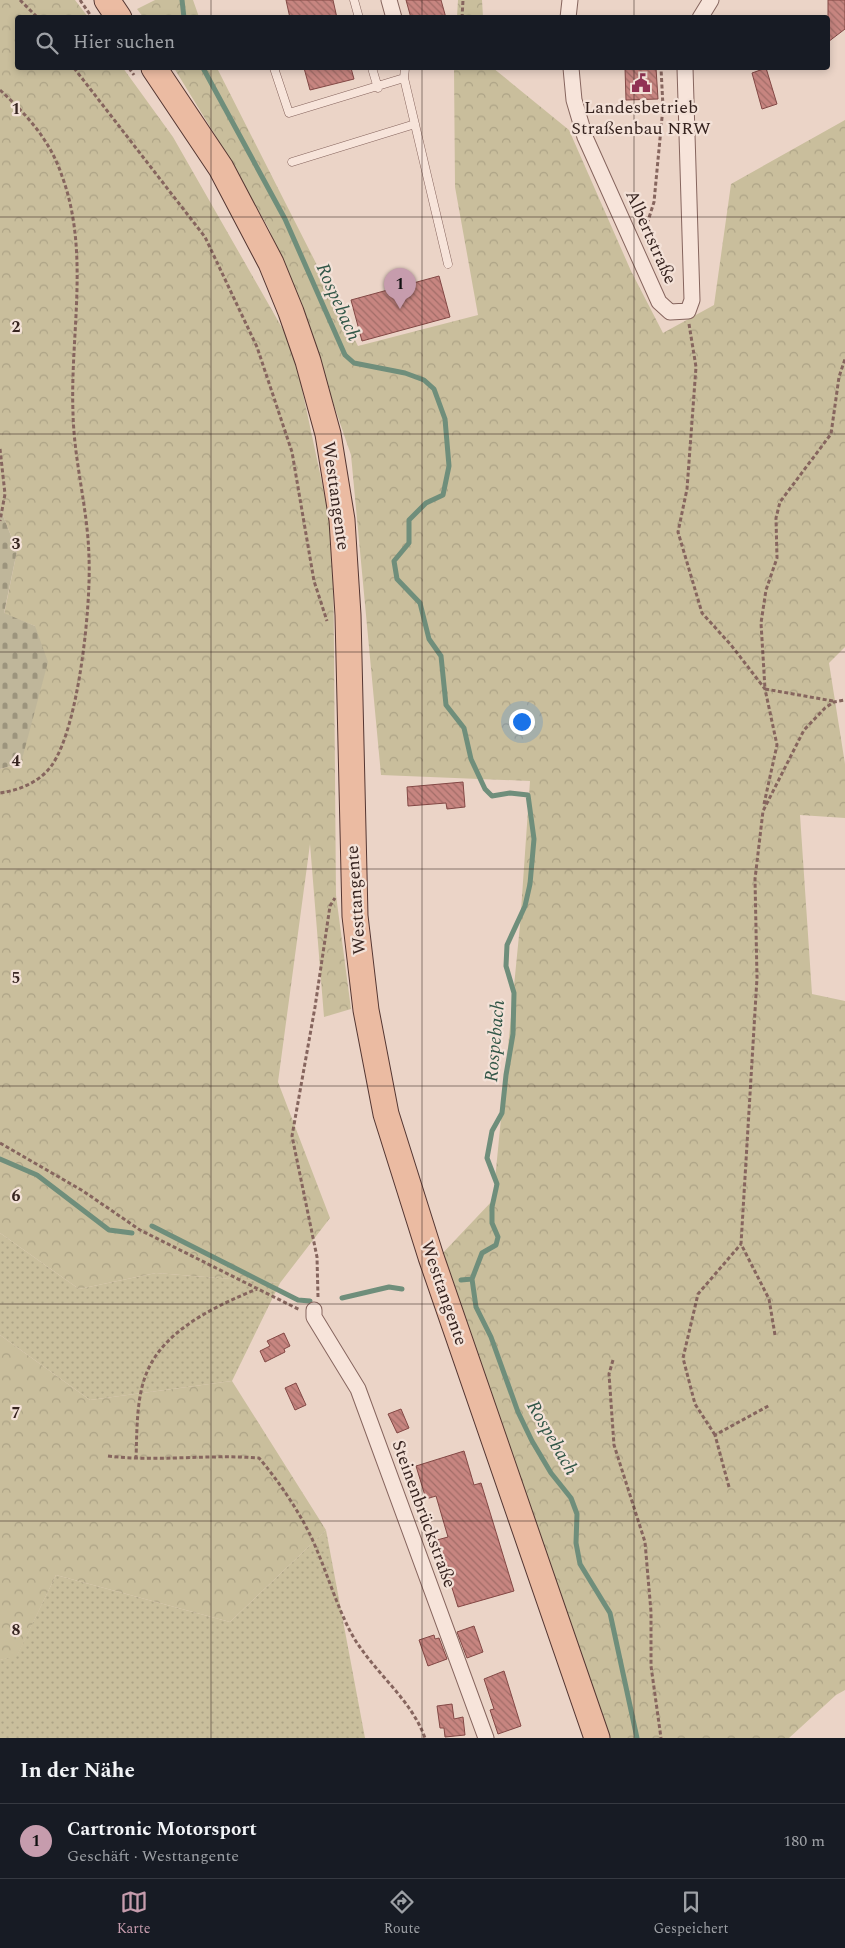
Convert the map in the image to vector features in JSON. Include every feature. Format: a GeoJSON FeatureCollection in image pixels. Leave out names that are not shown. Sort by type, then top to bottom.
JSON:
{"type":"FeatureCollection","features":[{"type":"Feature","properties":{"kind":"main road"},"geometry":{"type":"LineString","coordinates":[[106,0],[117,15]]}},
{"type":"Feature","properties":{"kind":"main road","name":"Westtangente"},"geometry":{"type":"LineString","coordinates":[[155,70],[221,168],[271,264],[291,312],[308,361],[328,434],[342,520],[348,605],[354,894],[366,1010],[386,1114],[434,1266],[597,1738]]}},
{"type":"Feature","properties":{"kind":"street"},"geometry":{"type":"LineString","coordinates":[[389,0],[393,15]]}},
{"type":"Feature","properties":{"kind":"street"},"geometry":{"type":"LineString","coordinates":[[568,15],[570,0]]}},
{"type":"Feature","properties":{"kind":"street"},"geometry":{"type":"LineString","coordinates":[[702,15],[711,0]]}},
{"type":"Feature","properties":{"kind":"street","name":"Albertstraße"},"geometry":{"type":"LineString","coordinates":[[571,70],[574,100],[585,137],[659,302],[670,312],[688,311],[692,300],[685,70]]}},
{"type":"Feature","properties":{"kind":"street","name":"Steinenbrückstraße"},"geometry":{"type":"LineString","coordinates":[[314,1314],[358,1389],[486,1738]]}},
{"type":"Feature","properties":{"kind":"lane"},"geometry":{"type":"LineString","coordinates":[[354,0],[358,15]]}},
{"type":"Feature","properties":{"kind":"lane"},"geometry":{"type":"LineString","coordinates":[[275,70],[289,113],[378,88],[404,78]]}},
{"type":"Feature","properties":{"kind":"lane"},"geometry":{"type":"LineString","coordinates":[[373,70],[378,88]]}},
{"type":"Feature","properties":{"kind":"lane"},"geometry":{"type":"LineString","coordinates":[[405,70],[404,78],[448,264]]}},
{"type":"Feature","properties":{"kind":"lane"},"geometry":{"type":"LineString","coordinates":[[292,162],[415,124]]}},
{"type":"Feature","properties":{"kind":"path"},"geometry":{"type":"LineString","coordinates":[[20,0],[35,15]]}},
{"type":"Feature","properties":{"kind":"path"},"geometry":{"type":"LineString","coordinates":[[80,0],[90,15]]}},
{"type":"Feature","properties":{"kind":"path"},"geometry":{"type":"LineString","coordinates":[[462,15],[463,0]]}},
{"type":"Feature","properties":{"kind":"path"},"geometry":{"type":"LineString","coordinates":[[76,70],[205,237],[257,347],[292,452],[314,581],[329,625]]}},
{"type":"Feature","properties":{"kind":"path"},"geometry":{"type":"LineString","coordinates":[[641,210],[641,218],[648,221],[654,202],[662,117],[661,70]]}},
{"type":"Feature","properties":{"kind":"path"},"geometry":{"type":"LineString","coordinates":[[0,90],[30,118],[50,148],[63,177],[74,226],[78,277],[72,412],[75,453],[84,503],[90,575],[90,594],[77,692],[67,732],[53,764],[42,776],[18,791],[0,793]]}},
{"type":"Feature","properties":{"kind":"path"},"geometry":{"type":"LineString","coordinates":[[688,311],[696,367],[687,489],[678,532],[702,612],[731,645],[765,689],[834,702],[845,700]]}},
{"type":"Feature","properties":{"kind":"path"},"geometry":{"type":"LineString","coordinates":[[775,1336],[769,1299],[741,1244],[757,978],[754,879],[763,810],[777,745],[765,689],[761,623],[766,590],[777,558],[776,518],[780,502],[831,434],[839,377],[845,360]]}},
{"type":"Feature","properties":{"kind":"path"},"geometry":{"type":"LineString","coordinates":[[0,449],[5,494],[0,521]]}},
{"type":"Feature","properties":{"kind":"path"},"geometry":{"type":"LineString","coordinates":[[763,810],[804,730],[834,702]]}},
{"type":"Feature","properties":{"kind":"path"},"geometry":{"type":"LineString","coordinates":[[0,1143],[83,1192],[140,1230],[314,1314],[318,1296],[317,1256],[292,1136],[315,1008],[330,906],[336,895],[354,894]]}},
{"type":"Feature","properties":{"kind":"path"},"geometry":{"type":"LineString","coordinates":[[729,1487],[715,1435],[695,1404],[683,1358],[698,1294],[741,1244]]}},
{"type":"Feature","properties":{"kind":"path"},"geometry":{"type":"LineString","coordinates":[[136,1460],[138,1417],[146,1374],[158,1351],[213,1308],[257,1288]]}},
{"type":"Feature","properties":{"kind":"path"},"geometry":{"type":"LineString","coordinates":[[613,1360],[609,1374],[614,1445],[645,1542],[651,1612],[651,1666],[661,1738]]}},
{"type":"Feature","properties":{"kind":"path"},"geometry":{"type":"LineString","coordinates":[[715,1435],[770,1405]]}},
{"type":"Feature","properties":{"kind":"path"},"geometry":{"type":"LineString","coordinates":[[108,1456],[136,1460],[226,1456],[259,1458],[277,1478],[312,1539],[349,1629],[372,1666],[421,1726],[425,1738]]}},
{"type":"Feature","properties":{"kind":"green space"},"geometry":{"type":"Polygon","coordinates":[[[0,0],[75,0],[86,15],[15,15],[15,70],[124,70],[173,137],[293,347],[333,534],[336,895],[351,1009],[324,1017],[310,844],[278,1082],[330,1218],[280,1283],[156,1273],[79,1289],[0,1233],[0,769],[21,763],[35,626],[4,614],[17,551],[0,508],[0,0]]]}},
{"type":"Feature","properties":{"kind":"green space"},"geometry":{"type":"Polygon","coordinates":[[[155,0],[193,0],[198,15],[142,15],[137,9],[155,0]]]}},
{"type":"Feature","properties":{"kind":"green space"},"geometry":{"type":"Polygon","coordinates":[[[458,0],[482,0],[483,15],[457,15],[458,0]]]}},
{"type":"Feature","properties":{"kind":"green space"},"geometry":{"type":"Polygon","coordinates":[[[175,70],[218,70],[358,346],[478,315],[455,187],[454,70],[495,70],[569,130],[631,271],[663,333],[714,305],[731,184],[845,120],[845,647],[829,663],[845,764],[845,818],[800,815],[812,994],[845,1001],[845,1690],[836,1695],[789,1738],[604,1738],[440,1256],[493,1200],[520,925],[530,781],[381,775],[351,455],[305,321],[269,229],[175,70]]]}},
{"type":"Feature","properties":{"kind":"green space"},"geometry":{"type":"Polygon","coordinates":[[[0,508],[17,551],[4,613],[35,626],[48,662],[21,763],[0,769],[0,508]]]}},
{"type":"Feature","properties":{"kind":"green space"},"geometry":{"type":"Polygon","coordinates":[[[0,1233],[79,1289],[156,1273],[280,1283],[232,1381],[90,1400],[0,1335],[0,1233]]]}},
{"type":"Feature","properties":{"kind":"green space"},"geometry":{"type":"Polygon","coordinates":[[[0,1335],[90,1400],[232,1381],[326,1530],[230,1622],[56,1575],[17,1656],[0,1660],[0,1335]]]}},
{"type":"Feature","properties":{"kind":"green space"},"geometry":{"type":"Polygon","coordinates":[[[326,1530],[365,1738],[0,1738],[0,1660],[17,1655],[56,1575],[230,1622],[326,1530]]]}},
{"type":"Feature","properties":{"kind":"building"},"geometry":{"type":"Polygon","coordinates":[[[286,0],[333,0],[336,15],[289,15],[286,0]]]}},
{"type":"Feature","properties":{"kind":"building"},"geometry":{"type":"Polygon","coordinates":[[[406,0],[441,0],[445,15],[410,15],[406,0]]]}},
{"type":"Feature","properties":{"kind":"building"},"geometry":{"type":"Polygon","coordinates":[[[828,0],[845,0],[845,29],[830,40],[830,15],[828,15],[828,0]]]}},
{"type":"Feature","properties":{"kind":"building"},"geometry":{"type":"Polygon","coordinates":[[[305,70],[352,70],[354,79],[310,90],[305,70]]]}},
{"type":"Feature","properties":{"kind":"building","name":"Landesbetrieb Straßenbau NRW"},"geometry":{"type":"Polygon","coordinates":[[[625,70],[656,70],[658,99],[626,100],[625,70]]]}},
{"type":"Feature","properties":{"kind":"building"},"geometry":{"type":"Polygon","coordinates":[[[767,70],[777,104],[762,109],[752,73],[767,70]]]}},
{"type":"Feature","properties":{"kind":"building"},"geometry":{"type":"Polygon","coordinates":[[[439,276],[450,317],[362,341],[351,300],[439,276]]]}},
{"type":"Feature","properties":{"kind":"building"},"geometry":{"type":"Polygon","coordinates":[[[463,782],[465,807],[447,809],[446,803],[408,806],[407,787],[463,782]]]}},
{"type":"Feature","properties":{"kind":"building"},"geometry":{"type":"Polygon","coordinates":[[[284,1333],[290,1346],[284,1349],[285,1352],[265,1362],[260,1351],[270,1346],[267,1341],[284,1333]]]}},
{"type":"Feature","properties":{"kind":"building"},"geometry":{"type":"Polygon","coordinates":[[[296,1383],[306,1405],[295,1410],[285,1388],[296,1383]]]}},
{"type":"Feature","properties":{"kind":"building"},"geometry":{"type":"Polygon","coordinates":[[[401,1409],[409,1428],[397,1433],[388,1414],[401,1409]]]}},
{"type":"Feature","properties":{"kind":"building"},"geometry":{"type":"Polygon","coordinates":[[[464,1451],[474,1485],[481,1483],[514,1591],[458,1607],[437,1540],[448,1537],[436,1496],[426,1499],[416,1466],[464,1451]]]}},
{"type":"Feature","properties":{"kind":"building"},"geometry":{"type":"Polygon","coordinates":[[[474,1626],[483,1652],[467,1658],[457,1632],[474,1626]]]}},
{"type":"Feature","properties":{"kind":"building"},"geometry":{"type":"Polygon","coordinates":[[[434,1635],[435,1639],[439,1638],[447,1659],[428,1666],[419,1640],[434,1635]]]}},
{"type":"Feature","properties":{"kind":"building"},"geometry":{"type":"Polygon","coordinates":[[[504,1671],[521,1726],[498,1734],[490,1710],[494,1709],[484,1679],[504,1671]]]}},
{"type":"Feature","properties":{"kind":"building"},"geometry":{"type":"Polygon","coordinates":[[[452,1704],[454,1719],[463,1717],[465,1735],[445,1737],[444,1728],[440,1728],[437,1706],[452,1704]]]}},
{"type":"Feature","properties":{"kind":"waterway","name":"Rospebach"},"geometry":{"type":"LineString","coordinates":[[182,0],[184,15]]}},
{"type":"Feature","properties":{"kind":"waterway","name":"Rospebach"},"geometry":{"type":"LineString","coordinates":[[204,70],[285,219],[345,355],[354,363],[405,373],[424,380],[434,389],[445,419],[449,466],[443,495],[426,503],[409,520],[409,543],[394,561],[397,579],[420,603],[429,639],[441,656],[446,705],[464,728],[471,759],[485,789],[492,796],[510,793],[528,795],[534,839],[530,884],[525,906],[507,945],[506,966],[514,993],[513,1034],[502,1113],[492,1131],[487,1158],[497,1184],[492,1207],[492,1223],[498,1237],[496,1245],[482,1253],[472,1279],[476,1307],[491,1337],[518,1412],[532,1441],[551,1473],[571,1498],[577,1514],[576,1543],[580,1564],[610,1613],[637,1738]]}},
{"type":"Feature","properties":{"kind":"waterway"},"geometry":{"type":"LineString","coordinates":[[0,1159],[37,1175],[109,1230],[132,1233]]}},
{"type":"Feature","properties":{"kind":"waterway"},"geometry":{"type":"LineString","coordinates":[[152,1226],[298,1300],[310,1301]]}},
{"type":"Feature","properties":{"kind":"waterway"},"geometry":{"type":"LineString","coordinates":[[461,1280],[472,1279]]}},
{"type":"Feature","properties":{"kind":"waterway"},"geometry":{"type":"LineString","coordinates":[[342,1298],[389,1287],[402,1289]]}},
{"type":"Feature","properties":{"kind":"place","name":"Landesbetrieb Straßenbau NRW"},"geometry":{"type":"Point","coordinates":[641,83]}},
{"type":"Feature","properties":{"kind":"place","name":"Cartronic Motorsport"},"geometry":{"type":"Point","coordinates":[400,309]}}]}
